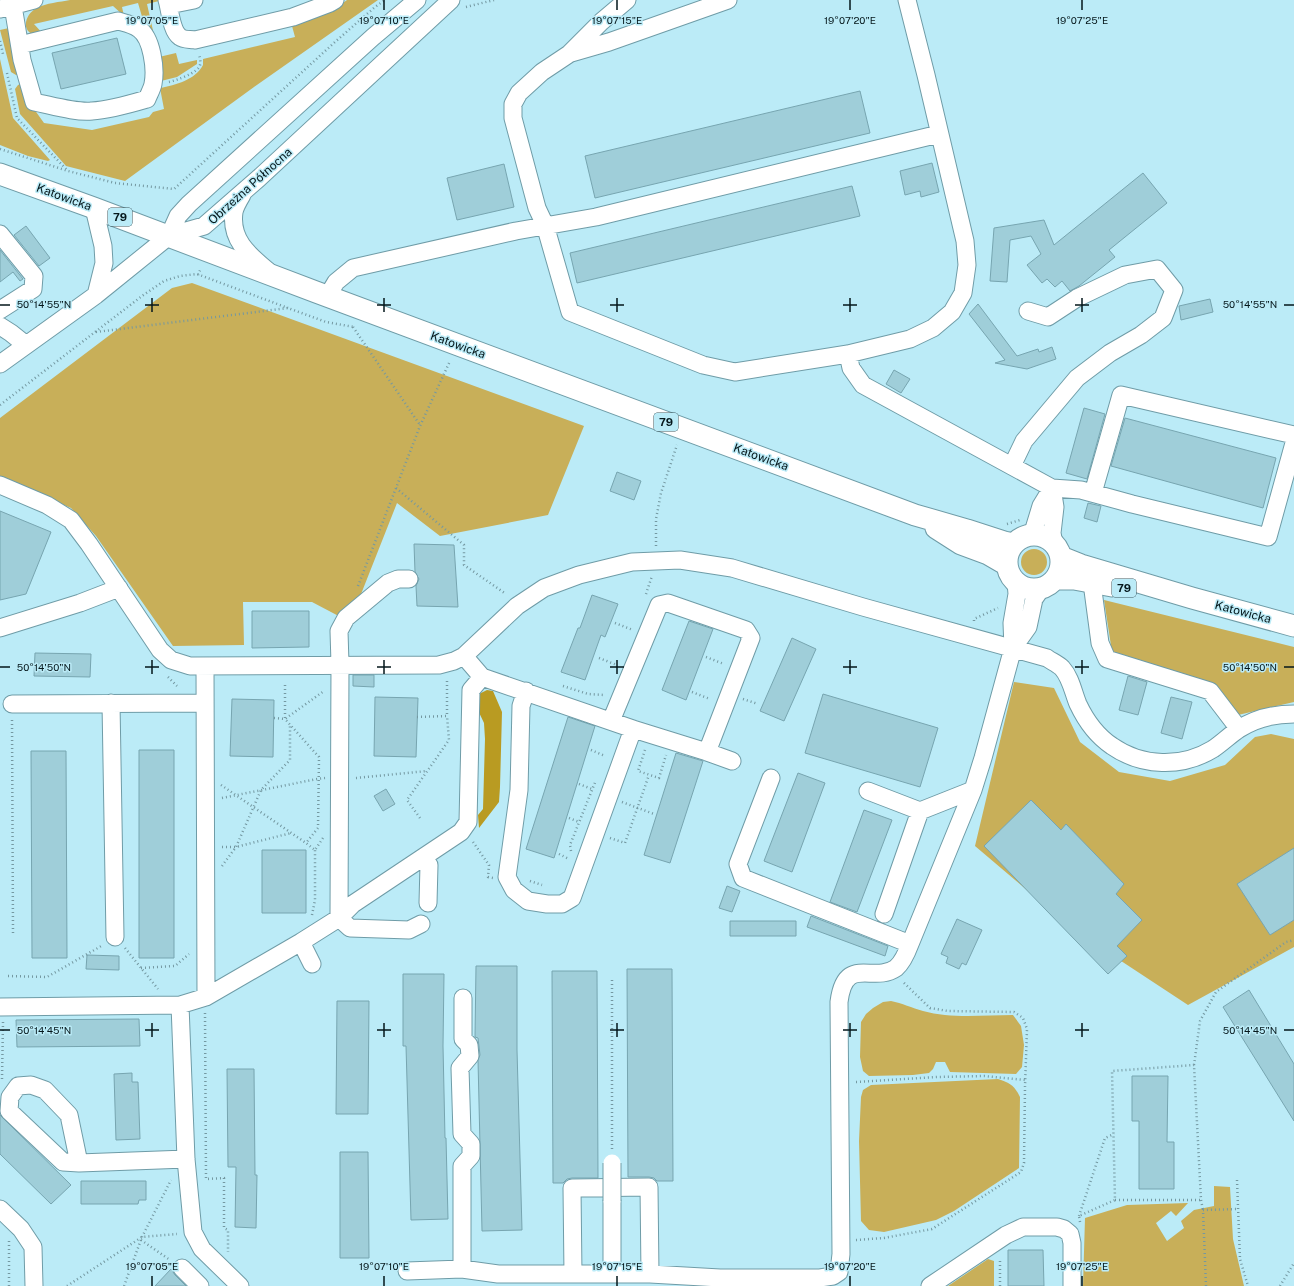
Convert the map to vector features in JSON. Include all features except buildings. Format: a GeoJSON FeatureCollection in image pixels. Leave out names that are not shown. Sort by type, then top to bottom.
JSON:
{"type":"FeatureCollection","features":[{"type":"Feature","properties":{"kind":"main road","name":"Katowicka"},"geometry":{"type":"LineString","coordinates":[[0,174],[915,515],[1004,542],[1021,540]]}},
{"type":"Feature","properties":{"kind":"main road","name":"Katowicka"},"geometry":{"type":"LineString","coordinates":[[915,515],[961,544],[988,554],[1011,573]]}},
{"type":"Feature","properties":{"kind":"main road","name":"79"},"geometry":{"type":"LineString","coordinates":[[1021,540],[1042,536],[1048,539],[1058,550]]}},
{"type":"Feature","properties":{"kind":"main road"},"geometry":{"type":"LineString","coordinates":[[1011,573],[1009,552],[1021,540]]}},
{"type":"Feature","properties":{"kind":"main road","name":"Katowicka"},"geometry":{"type":"LineString","coordinates":[[1058,550],[1081,565],[1294,626]]}},
{"type":"Feature","properties":{"kind":"main road"},"geometry":{"type":"LineString","coordinates":[[1048,584],[1061,569],[1058,550]]}},
{"type":"Feature","properties":{"kind":"main road","name":"79"},"geometry":{"type":"LineString","coordinates":[[1011,573],[1026,588],[1048,584]]}},
{"type":"Feature","properties":{"kind":"main road","name":"Katowicka"},"geometry":{"type":"LineString","coordinates":[[1048,584],[1074,579],[1192,598]]}},
{"type":"Feature","properties":{"kind":"street"},"geometry":{"type":"LineString","coordinates":[[20,45],[118,22],[129,24],[139,29],[146,37],[152,52],[154,70],[153,85],[147,98],[132,103],[91,111],[60,108],[34,102],[22,60],[20,45],[8,5],[34,0]]}},
{"type":"Feature","properties":{"kind":"street"},"geometry":{"type":"LineString","coordinates":[[194,0],[168,3],[173,25],[177,34],[185,39],[195,40],[293,17],[309,6],[330,3],[334,0]]}},
{"type":"Feature","properties":{"kind":"street"},"geometry":{"type":"LineString","coordinates":[[0,364],[96,295],[169,236],[178,216],[189,204],[373,37],[417,0]]}},
{"type":"Feature","properties":{"kind":"street","name":"Obrzeżna Północna"},"geometry":{"type":"LineString","coordinates":[[169,236],[204,226],[243,193],[451,0]]}},
{"type":"Feature","properties":{"kind":"street"},"geometry":{"type":"LineString","coordinates":[[627,0],[601,22],[569,54],[542,72],[519,92],[513,104],[513,118],[537,208],[544,226],[570,312],[703,365],[735,372],[848,354],[910,339],[933,328],[952,312],[963,293],[967,265],[965,241],[907,0]]}},
{"type":"Feature","properties":{"kind":"street"},"geometry":{"type":"LineString","coordinates":[[569,54],[609,42],[728,0]]}},
{"type":"Feature","properties":{"kind":"street"},"geometry":{"type":"LineString","coordinates":[[328,296],[336,282],[353,268],[544,226],[596,217],[939,134]]}},
{"type":"Feature","properties":{"kind":"street"},"geometry":{"type":"LineString","coordinates":[[243,193],[234,211],[234,233],[239,243],[274,277]]}},
{"type":"Feature","properties":{"kind":"street"},"geometry":{"type":"LineString","coordinates":[[94,208],[103,246],[104,263],[96,295]]}},
{"type":"Feature","properties":{"kind":"street"},"geometry":{"type":"LineString","coordinates":[[0,234],[34,276],[33,289],[0,310]]}},
{"type":"Feature","properties":{"kind":"street"},"geometry":{"type":"LineString","coordinates":[[1012,466],[1024,442],[1077,378],[1110,353],[1141,335],[1163,318],[1174,290],[1157,269],[1125,275],[1078,298],[1048,317],[1028,311]]}},
{"type":"Feature","properties":{"kind":"street"},"geometry":{"type":"LineString","coordinates":[[0,326],[26,345]]}},
{"type":"Feature","properties":{"kind":"street"},"geometry":{"type":"LineString","coordinates":[[848,354],[851,368],[863,385],[1052,488],[1081,490],[1268,537],[1294,443]]}},
{"type":"Feature","properties":{"kind":"street"},"geometry":{"type":"LineString","coordinates":[[1092,493],[1121,395],[1294,435]]}},
{"type":"Feature","properties":{"kind":"street"},"geometry":{"type":"LineString","coordinates":[[0,486],[47,505],[71,520],[89,544],[160,650],[171,660],[190,666],[439,664],[454,661],[464,656],[517,606],[544,588],[579,575],[632,562],[680,560],[732,568],[1047,658],[1061,668],[1070,682],[1086,719],[1098,735],[1113,747],[1146,762],[1168,763],[1190,759],[1212,749],[1239,729],[1252,722],[1266,716],[1294,714]]}},
{"type":"Feature","properties":{"kind":"street"},"geometry":{"type":"LineString","coordinates":[[1021,540],[1034,529],[1042,506],[1052,488]]}},
{"type":"Feature","properties":{"kind":"street"},"geometry":{"type":"LineString","coordinates":[[1052,488],[1054,507],[1052,533],[1058,550]]}},
{"type":"Feature","properties":{"kind":"street"},"geometry":{"type":"LineString","coordinates":[[407,1271],[462,1270],[498,1280],[573,1274],[650,1274],[720,1278],[820,1278],[833,1276],[839,1272],[842,1254],[839,1002],[842,987],[846,980],[852,975],[891,971],[904,959],[973,790],[1013,648],[1012,623],[1016,594],[1011,573]]}},
{"type":"Feature","properties":{"kind":"street"},"geometry":{"type":"LineString","coordinates":[[409,579],[398,579],[388,582],[346,618],[339,631],[339,918],[350,928],[408,930],[421,924]]}},
{"type":"Feature","properties":{"kind":"street"},"geometry":{"type":"LineString","coordinates":[[1092,583],[1100,643],[1107,659],[1210,692],[1239,729]]}},
{"type":"Feature","properties":{"kind":"street"},"geometry":{"type":"LineString","coordinates":[[1013,648],[1028,627],[1034,599],[1048,584]]}},
{"type":"Feature","properties":{"kind":"street"},"geometry":{"type":"LineString","coordinates":[[0,628],[80,603],[119,588]]}},
{"type":"Feature","properties":{"kind":"street"},"geometry":{"type":"LineString","coordinates":[[614,715],[659,605],[668,603],[746,630],[751,638],[707,752]]}},
{"type":"Feature","properties":{"kind":"street"},"geometry":{"type":"LineString","coordinates":[[464,656],[482,677],[526,692],[614,715],[632,733],[707,752],[732,761]]}},
{"type":"Feature","properties":{"kind":"street"},"geometry":{"type":"LineString","coordinates":[[205,666],[206,1003]]}},
{"type":"Feature","properties":{"kind":"street"},"geometry":{"type":"LineString","coordinates":[[2,1007],[175,1005],[206,1003],[339,918],[353,904],[462,832],[468,822],[471,690],[482,677]]}},
{"type":"Feature","properties":{"kind":"street"},"geometry":{"type":"LineString","coordinates":[[526,692],[521,706],[519,790],[507,877],[514,890],[528,901],[547,904],[562,904],[572,898],[632,733]]}},
{"type":"Feature","properties":{"kind":"street"},"geometry":{"type":"LineString","coordinates":[[111,703],[115,937]]}},
{"type":"Feature","properties":{"kind":"street"},"geometry":{"type":"LineString","coordinates":[[12,704],[205,704]]}},
{"type":"Feature","properties":{"kind":"street"},"geometry":{"type":"LineString","coordinates":[[771,778],[738,864],[743,878],[910,944]]}},
{"type":"Feature","properties":{"kind":"street"},"geometry":{"type":"LineString","coordinates":[[868,791],[920,811],[973,790]]}},
{"type":"Feature","properties":{"kind":"street"},"geometry":{"type":"LineString","coordinates":[[884,914],[920,811]]}},
{"type":"Feature","properties":{"kind":"street"},"geometry":{"type":"LineString","coordinates":[[423,858],[429,865],[428,903]]}},
{"type":"Feature","properties":{"kind":"street"},"geometry":{"type":"LineString","coordinates":[[304,940],[312,964]]}},
{"type":"Feature","properties":{"kind":"street"},"geometry":{"type":"LineString","coordinates":[[462,1270],[462,1166],[471,1156],[471,1144],[462,1134],[460,1068],[470,1056],[469,1045],[464,1039],[463,998]]}},
{"type":"Feature","properties":{"kind":"street"},"geometry":{"type":"LineString","coordinates":[[175,1005],[180,1159],[193,1232],[202,1249],[231,1281]]}},
{"type":"Feature","properties":{"kind":"street"},"geometry":{"type":"LineString","coordinates":[[79,1163],[69,1115],[45,1090],[31,1085],[18,1086],[10,1097],[9,1111],[63,1162],[79,1163],[180,1159]]}},
{"type":"Feature","properties":{"kind":"street"},"geometry":{"type":"LineString","coordinates":[[612,1163],[612,1274]]}},
{"type":"Feature","properties":{"kind":"street"},"geometry":{"type":"LineString","coordinates":[[573,1274],[572,1188],[648,1187],[650,1274]]}},
{"type":"Feature","properties":{"kind":"street"},"geometry":{"type":"LineString","coordinates":[[4,1213],[21,1229],[33,1247],[34,1286]]}},
{"type":"Feature","properties":{"kind":"street"},"geometry":{"type":"LineString","coordinates":[[930,1286],[1006,1235],[1023,1227],[1057,1227],[1064,1229],[1070,1234],[1072,1243],[1072,1286]]}},
{"type":"Feature","properties":{"kind":"street"},"geometry":{"type":"LineString","coordinates":[[182,1268],[200,1286]]}},
{"type":"Feature","properties":{"kind":"path"},"geometry":{"type":"LineString","coordinates":[[0,150],[68,171],[115,183],[174,189],[335,42],[385,0]]}},
{"type":"Feature","properties":{"kind":"path"},"geometry":{"type":"LineString","coordinates":[[0,41],[4,56]]}},
{"type":"Feature","properties":{"kind":"path"},"geometry":{"type":"LineString","coordinates":[[7,72],[17,118],[68,171]]}},
{"type":"Feature","properties":{"kind":"path"},"geometry":{"type":"LineString","coordinates":[[0,405],[164,281],[190,274],[196,274],[326,322],[357,327]]}},
{"type":"Feature","properties":{"kind":"path"},"geometry":{"type":"LineString","coordinates":[[96,332],[288,308]]}},
{"type":"Feature","properties":{"kind":"path"},"geometry":{"type":"LineString","coordinates":[[353,327],[420,426]]}},
{"type":"Feature","properties":{"kind":"path"},"geometry":{"type":"LineString","coordinates":[[357,589],[420,426],[450,361],[457,364]]}},
{"type":"Feature","properties":{"kind":"path"},"geometry":{"type":"LineString","coordinates":[[644,601],[656,561],[656,519],[661,493],[676,445],[684,448]]}},
{"type":"Feature","properties":{"kind":"path"},"geometry":{"type":"LineString","coordinates":[[396,488],[464,545],[464,565],[510,597],[517,606]]}},
{"type":"Feature","properties":{"kind":"path"},"geometry":{"type":"LineString","coordinates":[[974,638],[977,626],[974,619],[1006,605],[1006,607],[1015,609]]}},
{"type":"Feature","properties":{"kind":"path"},"geometry":{"type":"LineString","coordinates":[[615,623],[633,630],[636,623]]}},
{"type":"Feature","properties":{"kind":"path"},"geometry":{"type":"LineString","coordinates":[[706,657],[725,664]]}},
{"type":"Feature","properties":{"kind":"path"},"geometry":{"type":"LineString","coordinates":[[599,658],[621,667]]}},
{"type":"Feature","properties":{"kind":"path"},"geometry":{"type":"LineString","coordinates":[[420,818],[407,800],[449,740],[447,716],[447,674]]}},
{"type":"Feature","properties":{"kind":"path"},"geometry":{"type":"LineString","coordinates":[[285,677],[285,719],[319,757],[318,828],[306,843]]}},
{"type":"Feature","properties":{"kind":"path"},"geometry":{"type":"LineString","coordinates":[[559,685],[588,694],[603,696],[606,694],[614,715]]}},
{"type":"Feature","properties":{"kind":"path"},"geometry":{"type":"LineString","coordinates":[[274,718],[285,719],[325,691]]}},
{"type":"Feature","properties":{"kind":"path"},"geometry":{"type":"LineString","coordinates":[[692,692],[711,700]]}},
{"type":"Feature","properties":{"kind":"path"},"geometry":{"type":"LineString","coordinates":[[740,706],[745,692]]}},
{"type":"Feature","properties":{"kind":"path"},"geometry":{"type":"LineString","coordinates":[[742,699],[758,704]]}},
{"type":"Feature","properties":{"kind":"path"},"geometry":{"type":"LineString","coordinates":[[12,704],[13,934]]}},
{"type":"Feature","properties":{"kind":"path"},"geometry":{"type":"LineString","coordinates":[[417,717],[447,716]]}},
{"type":"Feature","properties":{"kind":"path"},"geometry":{"type":"LineString","coordinates":[[220,869],[236,847],[261,790],[290,760],[290,725]]}},
{"type":"Feature","properties":{"kind":"path"},"geometry":{"type":"LineString","coordinates":[[632,733],[647,743],[638,771],[659,778],[667,750]]}},
{"type":"Feature","properties":{"kind":"path"},"geometry":{"type":"LineString","coordinates":[[591,750],[605,756]]}},
{"type":"Feature","properties":{"kind":"path"},"geometry":{"type":"LineString","coordinates":[[603,762],[608,750]]}},
{"type":"Feature","properties":{"kind":"path"},"geometry":{"type":"LineString","coordinates":[[215,799],[319,779],[354,778],[427,771]]}},
{"type":"Feature","properties":{"kind":"path"},"geometry":{"type":"LineString","coordinates":[[596,833],[625,843],[649,775]]}},
{"type":"Feature","properties":{"kind":"path"},"geometry":{"type":"LineString","coordinates":[[567,866],[571,854],[570,845],[597,776]]}},
{"type":"Feature","properties":{"kind":"path"},"geometry":{"type":"LineString","coordinates":[[215,782],[315,850]]}},
{"type":"Feature","properties":{"kind":"path"},"geometry":{"type":"LineString","coordinates":[[579,784],[592,789]]}},
{"type":"Feature","properties":{"kind":"path"},"geometry":{"type":"LineString","coordinates":[[609,798],[654,814]]}},
{"type":"Feature","properties":{"kind":"path"},"geometry":{"type":"LineString","coordinates":[[569,818],[579,822]]}},
{"type":"Feature","properties":{"kind":"path"},"geometry":{"type":"LineString","coordinates":[[464,828],[489,865],[488,877],[509,880],[518,876],[544,886]]}},
{"type":"Feature","properties":{"kind":"path"},"geometry":{"type":"LineString","coordinates":[[216,847],[236,847],[291,833]]}},
{"type":"Feature","properties":{"kind":"path"},"geometry":{"type":"LineString","coordinates":[[304,940],[315,900],[315,850],[324,836],[338,837]]}},
{"type":"Feature","properties":{"kind":"path"},"geometry":{"type":"LineString","coordinates":[[559,854],[569,859]]}},
{"type":"Feature","properties":{"kind":"path"},"geometry":{"type":"LineString","coordinates":[[8,976],[47,978],[115,937],[175,1005]]}},
{"type":"Feature","properties":{"kind":"path"},"geometry":{"type":"LineString","coordinates":[[1206,1286],[1194,1065],[1200,1021],[1216,992],[1286,942],[1294,940]]}},
{"type":"Feature","properties":{"kind":"path"},"geometry":{"type":"LineString","coordinates":[[141,968],[175,966],[195,950],[206,950]]}},
{"type":"Feature","properties":{"kind":"path"},"geometry":{"type":"LineString","coordinates":[[841,1242],[884,1238],[932,1229],[1021,1172],[1024,1163],[1027,1029],[1023,1018],[1014,1012],[948,1011],[930,1008],[891,971]]}},
{"type":"Feature","properties":{"kind":"path"},"geometry":{"type":"LineString","coordinates":[[612,979],[612,1163]]}},
{"type":"Feature","properties":{"kind":"path"},"geometry":{"type":"LineString","coordinates":[[206,1003],[206,1179],[224,1178],[224,1228],[228,1230],[231,1281]]}},
{"type":"Feature","properties":{"kind":"path"},"geometry":{"type":"LineString","coordinates":[[2,1007],[2,1081]]}},
{"type":"Feature","properties":{"kind":"path"},"geometry":{"type":"LineString","coordinates":[[1116,1200],[1112,1071],[1194,1065]]}},
{"type":"Feature","properties":{"kind":"path"},"geometry":{"type":"LineString","coordinates":[[840,1083],[937,1077],[984,1076],[1025,1080]]}},
{"type":"Feature","properties":{"kind":"path"},"geometry":{"type":"LineString","coordinates":[[1080,1224],[1080,1216],[1105,1138],[1114,1134]]}},
{"type":"Feature","properties":{"kind":"path"},"geometry":{"type":"LineString","coordinates":[[124,1286],[142,1238],[180,1159]]}},
{"type":"Feature","properties":{"kind":"path"},"geometry":{"type":"LineString","coordinates":[[1237,1180],[1240,1259],[1248,1286]]}},
{"type":"Feature","properties":{"kind":"path"},"geometry":{"type":"LineString","coordinates":[[1080,1216],[1116,1200],[1201,1200]]}},
{"type":"Feature","properties":{"kind":"path"},"geometry":{"type":"LineString","coordinates":[[1203,1210],[1238,1209]]}},
{"type":"Feature","properties":{"kind":"path"},"geometry":{"type":"LineString","coordinates":[[4,1213],[10,1286]]}},
{"type":"Feature","properties":{"kind":"path"},"geometry":{"type":"LineString","coordinates":[[67,1286],[142,1238],[193,1232]]}},
{"type":"Feature","properties":{"kind":"path"},"geometry":{"type":"LineString","coordinates":[[142,1238],[182,1268]]}},
{"type":"Feature","properties":{"kind":"path"},"geometry":{"type":"LineString","coordinates":[[1000,1240],[1000,1286]]}},
{"type":"Feature","properties":{"kind":"path"},"geometry":{"type":"LineString","coordinates":[[1280,1286],[1294,1263]]}},
{"type":"Feature","properties":{"kind":"shaded area"},"geometry":{"type":"Polygon","coordinates":[[[70,0],[159,0],[147,4],[159,57],[176,53],[179,64],[197,60],[197,64],[177,77],[161,81],[138,3],[122,7],[124,16],[113,6],[34,24],[44,35],[34,35],[27,29],[26,22],[33,10],[45,5],[70,0]]]}},
{"type":"Feature","properties":{"kind":"shaded area"},"geometry":{"type":"Polygon","coordinates":[[[347,0],[378,0],[254,87],[125,181],[66,166],[20,114],[15,89],[22,83],[34,109],[44,123],[92,130],[149,117],[153,112],[164,109],[160,88],[179,83],[190,78],[200,70],[203,65],[203,59],[295,37],[292,26],[327,13],[347,0]]]}},
{"type":"Feature","properties":{"kind":"shaded area"},"geometry":{"type":"Polygon","coordinates":[[[9,28],[20,74],[16,75],[11,72],[0,30],[9,28]]]}},
{"type":"Feature","properties":{"kind":"shaded area"},"geometry":{"type":"Polygon","coordinates":[[[0,59],[13,118],[50,160],[48,161],[28,156],[0,145],[0,59]]]}},
{"type":"Feature","properties":{"kind":"shaded area"},"geometry":{"type":"Polygon","coordinates":[[[192,283],[584,426],[548,515],[440,536],[397,503],[350,622],[312,602],[243,602],[244,645],[173,646],[96,536],[71,508],[0,478],[0,418],[172,288],[192,283]]]}},
{"type":"Feature","properties":{"kind":"shaded area"},"geometry":{"type":"Polygon","coordinates":[[[1034,549],[1043,553],[1047,562],[1043,571],[1034,575],[1025,571],[1021,562],[1025,553],[1034,549]]]}},
{"type":"Feature","properties":{"kind":"shaded area"},"geometry":{"type":"Polygon","coordinates":[[[1104,600],[1294,647],[1294,702],[1238,715],[1219,688],[1112,652],[1104,600]]]}},
{"type":"Feature","properties":{"kind":"shaded area"},"geometry":{"type":"Polygon","coordinates":[[[1014,682],[1054,688],[1080,742],[1119,772],[1170,781],[1225,765],[1255,737],[1271,734],[1294,739],[1294,947],[1188,1005],[1074,930],[975,846],[1014,682]]]}},
{"type":"Feature","properties":{"kind":"shaded area"},"geometry":{"type":"Polygon","coordinates":[[[487,690],[493,691],[502,712],[500,787],[499,802],[479,828],[478,815],[483,809],[485,739],[484,723],[475,704],[479,694],[487,690]]]}},
{"type":"Feature","properties":{"kind":"shaded area"},"geometry":{"type":"Polygon","coordinates":[[[891,1001],[923,1011],[945,1015],[1013,1015],[1021,1026],[1024,1045],[1022,1067],[1016,1074],[950,1072],[945,1062],[936,1062],[933,1069],[929,1073],[869,1076],[863,1071],[860,1057],[861,1022],[866,1014],[873,1008],[883,1002],[891,1001]]]}},
{"type":"Feature","properties":{"kind":"shaded area"},"geometry":{"type":"Polygon","coordinates":[[[998,1079],[1011,1085],[1020,1097],[1019,1168],[954,1211],[936,1220],[884,1232],[869,1230],[861,1221],[859,1141],[861,1097],[863,1090],[871,1085],[998,1079]]]}},
{"type":"Feature","properties":{"kind":"shaded area"},"geometry":{"type":"Polygon","coordinates":[[[1214,1186],[1230,1187],[1233,1239],[1244,1286],[1083,1286],[1085,1218],[1127,1205],[1188,1203],[1176,1216],[1171,1211],[1156,1223],[1167,1241],[1184,1228],[1181,1221],[1194,1210],[1214,1206],[1214,1186]]]}},
{"type":"Feature","properties":{"kind":"shaded area"},"geometry":{"type":"Polygon","coordinates":[[[988,1259],[994,1261],[994,1286],[948,1286],[988,1259]]]}}]}
